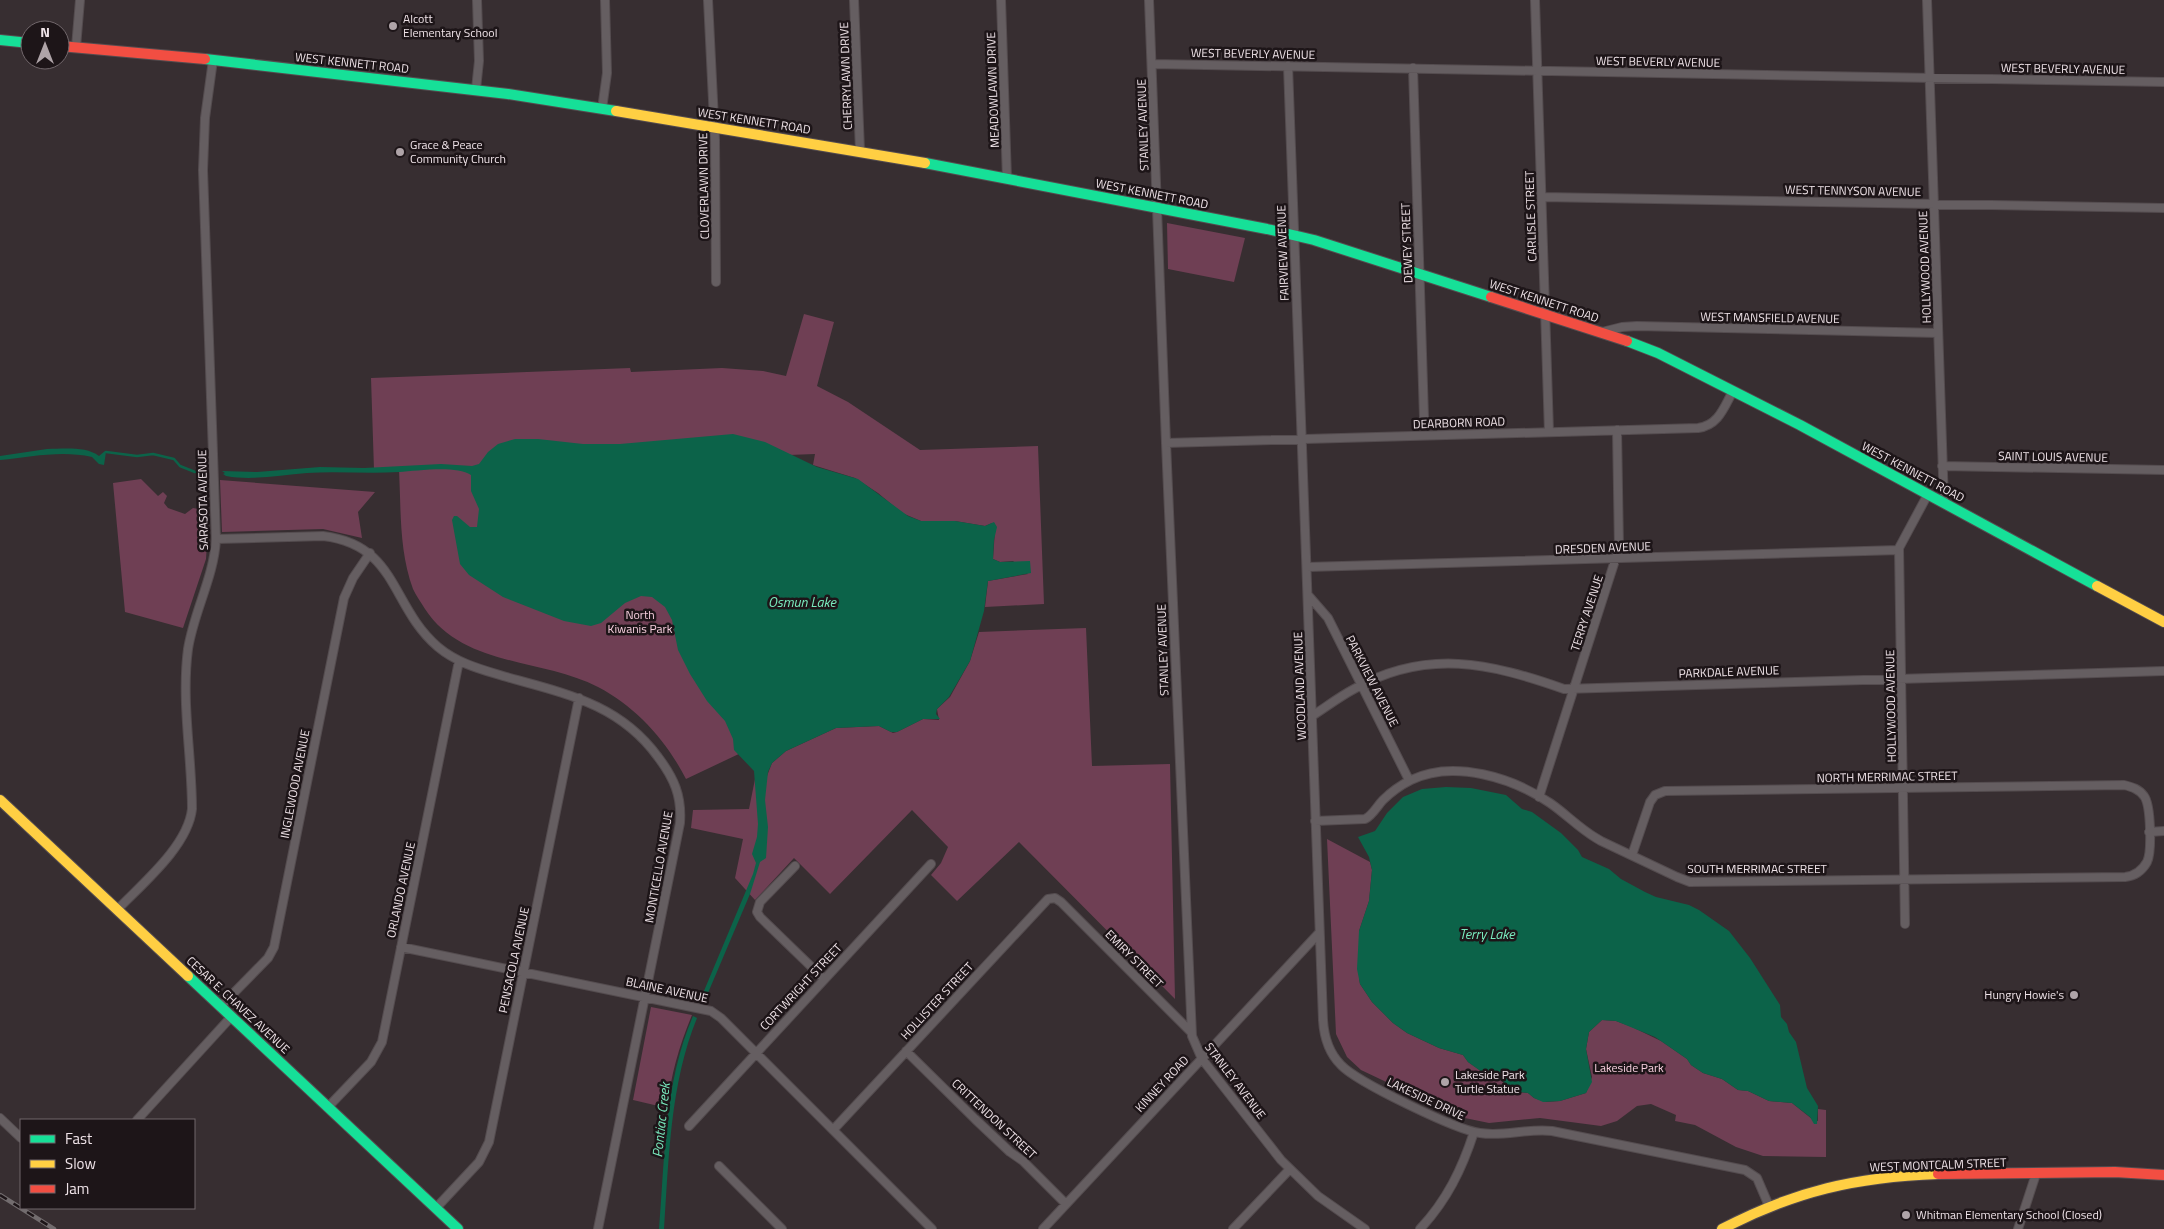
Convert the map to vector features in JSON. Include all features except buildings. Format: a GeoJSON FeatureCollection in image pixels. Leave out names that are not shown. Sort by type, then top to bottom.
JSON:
{"type":"FeatureCollection","features":[{"type":"Feature","properties":{"kind":"street"},"geometry":{"type":"LineString","coordinates":[[76,47],[80,0]]}},
{"type":"Feature","properties":{"kind":"street"},"geometry":{"type":"LineString","coordinates":[[476,89],[479,61],[477,0]]}},
{"type":"Feature","properties":{"kind":"street"},"geometry":{"type":"LineString","coordinates":[[602,109],[607,73],[605,0]]}},
{"type":"Feature","properties":{"kind":"street","name":"CLOVERLAWN DRIVE"},"geometry":{"type":"LineString","coordinates":[[708,0],[714,127],[716,282]]}},
{"type":"Feature","properties":{"kind":"street","name":"CHERRYLAWN DRIVE"},"geometry":{"type":"LineString","coordinates":[[854,0],[860,151]]}},
{"type":"Feature","properties":{"kind":"street","name":"MEADOWLAWN DRIVE"},"geometry":{"type":"LineString","coordinates":[[1001,0],[1007,178]]}},
{"type":"Feature","properties":{"kind":"street","name":"STANLEY AVENUE"},"geometry":{"type":"LineString","coordinates":[[1149,0],[1191,1032],[1194,1046],[1202,1059],[1290,1169],[1330,1206],[1365,1229]]}},
{"type":"Feature","properties":{"kind":"street","name":"CARLISLE STREET"},"geometry":{"type":"LineString","coordinates":[[1535,0],[1549,432]]}},
{"type":"Feature","properties":{"kind":"street","name":"HOLLYWOOD AVENUE"},"geometry":{"type":"LineString","coordinates":[[1927,0],[1944,503]]}},
{"type":"Feature","properties":{"kind":"street"},"geometry":{"type":"LineString","coordinates":[[0,40],[20,42]]}},
{"type":"Feature","properties":{"kind":"street","name":"WEST KENNETT ROAD"},"geometry":{"type":"LineString","coordinates":[[70,47],[213,60],[476,89],[860,151],[1293,235],[1602,332],[1658,353],[1928,494],[2164,622]]}},
{"type":"Feature","properties":{"kind":"street","name":"SARASOTA AVENUE"},"geometry":{"type":"LineString","coordinates":[[117,910],[169,855],[191,818],[192,805],[186,700],[187,665],[193,625],[213,562],[216,539],[203,170],[205,118],[213,60]]}},
{"type":"Feature","properties":{"kind":"street","name":"WEST BEVERLY AVENUE"},"geometry":{"type":"LineString","coordinates":[[1152,64],[2164,82]]}},
{"type":"Feature","properties":{"kind":"street","name":"FAIRVIEW AVENUE"},"geometry":{"type":"LineString","coordinates":[[1288,66],[1302,439]]}},
{"type":"Feature","properties":{"kind":"street","name":"DEWEY STREET"},"geometry":{"type":"LineString","coordinates":[[1413,68],[1424,417]]}},
{"type":"Feature","properties":{"kind":"street","name":"WEST TENNYSON AVENUE"},"geometry":{"type":"LineString","coordinates":[[1542,197],[2164,208]]}},
{"type":"Feature","properties":{"kind":"street","name":"WEST MANSFIELD AVENUE"},"geometry":{"type":"LineString","coordinates":[[1602,332],[1622,327],[1637,326],[1938,333]]}},
{"type":"Feature","properties":{"kind":"street","name":"DEARBORN ROAD"},"geometry":{"type":"LineString","coordinates":[[1166,443],[1705,427],[1719,417],[1733,391]]}},
{"type":"Feature","properties":{"kind":"street","name":"TERRY AVENUE"},"geometry":{"type":"LineString","coordinates":[[1539,797],[1619,548],[1617,430]]}},
{"type":"Feature","properties":{"kind":"street","name":"WOODLAND AVENUE"},"geometry":{"type":"LineString","coordinates":[[1302,439],[1320,933]]}},
{"type":"Feature","properties":{"kind":"street","name":"SAINT LOUIS AVENUE"},"geometry":{"type":"LineString","coordinates":[[1942,466],[2164,470]]}},
{"type":"Feature","properties":{"kind":"street","name":"HOLLYWOOD AVENUE"},"geometry":{"type":"LineString","coordinates":[[1905,924],[1899,550],[1900,543],[1928,494]]}},
{"type":"Feature","properties":{"kind":"street","name":"MONTICELLO AVENUE"},"geometry":{"type":"LineString","coordinates":[[216,539],[323,536],[346,540],[370,553],[388,572],[409,613],[421,630],[440,648],[459,661],[475,668],[579,698],[614,715],[642,737],[673,779],[681,802],[680,823],[598,1229]]}},
{"type":"Feature","properties":{"kind":"street","name":"DRESDEN AVENUE"},"geometry":{"type":"LineString","coordinates":[[1307,567],[1899,550]]}},
{"type":"Feature","properties":{"kind":"street","name":"INGLEWOOD AVENUE"},"geometry":{"type":"LineString","coordinates":[[221,1006],[268,958],[274,946],[342,607],[350,583],[370,553]]}},
{"type":"Feature","properties":{"kind":"street","name":"PARKVIEW AVENUE"},"geometry":{"type":"LineString","coordinates":[[1308,595],[1328,618],[1409,780]]}},
{"type":"Feature","properties":{"kind":"street","name":"ORLANDO AVENUE"},"geometry":{"type":"LineString","coordinates":[[329,1106],[371,1062],[380,1047],[459,661]]}},
{"type":"Feature","properties":{"kind":"street","name":"PARKDALE AVENUE"},"geometry":{"type":"LineString","coordinates":[[1312,716],[1361,684],[1405,668],[1451,662],[1491,666],[1564,689],[2164,671]]}},
{"type":"Feature","properties":{"kind":"street","name":"PENSACOLA AVENUE"},"geometry":{"type":"LineString","coordinates":[[436,1208],[479,1162],[487,1148],[579,698]]}},
{"type":"Feature","properties":{"kind":"street","name":"SOUTH MERRIMAC STREET"},"geometry":{"type":"LineString","coordinates":[[1315,821],[1365,819],[1371,815],[1390,793],[1409,780],[1432,772],[1464,771],[1498,780],[1539,797],[1591,835],[1690,882],[2129,876],[2138,872],[2147,862],[2149,832]]}},
{"type":"Feature","properties":{"kind":"street","name":"NORTH MERRIMAC STREET"},"geometry":{"type":"LineString","coordinates":[[1632,855],[1650,802],[1662,792],[2128,786],[2138,790],[2146,800],[2149,832]]}},
{"type":"Feature","properties":{"kind":"street","name":"CESAR E. CHAVEZ AVENUE"},"geometry":{"type":"LineString","coordinates":[[0,800],[329,1106],[458,1229]]}},
{"type":"Feature","properties":{"kind":"street"},"geometry":{"type":"LineString","coordinates":[[2149,832],[2164,831]]}},
{"type":"Feature","properties":{"kind":"street","name":"CORTWRIGHT STREET"},"geometry":{"type":"LineString","coordinates":[[688,1126],[931,864]]}},
{"type":"Feature","properties":{"kind":"street"},"geometry":{"type":"LineString","coordinates":[[795,866],[760,902],[757,910],[760,917],[824,979]]}},
{"type":"Feature","properties":{"kind":"street","name":"HOLLISTER STREET"},"geometry":{"type":"LineString","coordinates":[[833,1130],[1044,901],[1053,898],[1061,902]]}},
{"type":"Feature","properties":{"kind":"street","name":"EMIRY STREET"},"geometry":{"type":"LineString","coordinates":[[1061,902],[1191,1032]]}},
{"type":"Feature","properties":{"kind":"street","name":"KINNEY ROAD"},"geometry":{"type":"LineString","coordinates":[[1042,1229],[1320,933]]}},
{"type":"Feature","properties":{"kind":"street","name":"LAKESIDE DRIVE"},"geometry":{"type":"LineString","coordinates":[[1320,933],[1324,1031],[1328,1046],[1337,1061],[1360,1080],[1454,1125],[1474,1132],[1494,1134],[1531,1130],[1552,1131],[1745,1170],[1757,1178],[1769,1206]]}},
{"type":"Feature","properties":{"kind":"street","name":"BLAINE AVENUE"},"geometry":{"type":"LineString","coordinates":[[401,947],[711,1010],[756,1052],[932,1229]]}},
{"type":"Feature","properties":{"kind":"street"},"geometry":{"type":"LineString","coordinates":[[138,1119],[232,1016]]}},
{"type":"Feature","properties":{"kind":"street","name":"CRITTENDON STREET"},"geometry":{"type":"LineString","coordinates":[[906,1051],[1010,1152],[1023,1160],[1066,1204]]}},
{"type":"Feature","properties":{"kind":"street"},"geometry":{"type":"LineString","coordinates":[[0,1118],[20,1137]]}},
{"type":"Feature","properties":{"kind":"street"},"geometry":{"type":"LineString","coordinates":[[1420,1229],[1439,1207],[1452,1186],[1463,1165],[1474,1132]]}},
{"type":"Feature","properties":{"kind":"street"},"geometry":{"type":"LineString","coordinates":[[720,1166],[782,1229]]}},
{"type":"Feature","properties":{"kind":"street"},"geometry":{"type":"LineString","coordinates":[[1233,1229],[1290,1169]]}},
{"type":"Feature","properties":{"kind":"street","name":"WEST MONTCALM STREET"},"geometry":{"type":"LineString","coordinates":[[1722,1229],[1769,1206],[1814,1190],[1868,1179],[1907,1176],[2036,1174],[2134,1173],[2164,1175]]}},
{"type":"Feature","properties":{"kind":"street"},"geometry":{"type":"LineString","coordinates":[[2018,1229],[2036,1174]]}},
{"type":"Feature","properties":{"kind":"green space"},"geometry":{"type":"Polygon","coordinates":[[[1167,223],[1245,238],[1234,282],[1168,269],[1167,223]]]}},
{"type":"Feature","properties":{"kind":"green space","name":"North Kiwanis Park"},"geometry":{"type":"Polygon","coordinates":[[[804,314],[834,322],[817,386],[848,402],[920,450],[1038,446],[1044,604],[985,607],[988,581],[1028,574],[1013,561],[1000,562],[993,559],[995,530],[992,523],[985,526],[955,521],[921,521],[902,513],[878,493],[855,478],[813,465],[815,454],[535,464],[686,543],[762,743],[686,779],[669,751],[649,726],[612,695],[576,678],[481,652],[460,642],[441,628],[425,609],[413,589],[405,560],[399,469],[374,470],[371,378],[630,368],[631,372],[722,368],[763,371],[786,376],[804,314]]]}},
{"type":"Feature","properties":{"kind":"green space"},"geometry":{"type":"Polygon","coordinates":[[[141,479],[158,496],[163,492],[167,496],[164,503],[168,508],[185,514],[193,508],[209,511],[206,559],[183,628],[125,612],[113,483],[141,479]]]}},
{"type":"Feature","properties":{"kind":"green space"},"geometry":{"type":"Polygon","coordinates":[[[220,480],[375,492],[358,512],[362,538],[323,529],[222,532],[220,480]]]}},
{"type":"Feature","properties":{"kind":"green space"},"geometry":{"type":"Polygon","coordinates":[[[1086,628],[1092,766],[1170,764],[1175,999],[1019,842],[957,901],[931,875],[941,863],[948,847],[912,810],[830,894],[794,858],[755,900],[735,878],[743,839],[691,828],[693,810],[749,809],[755,779],[767,776],[772,763],[786,751],[836,728],[879,726],[893,733],[923,719],[939,720],[937,709],[950,697],[970,661],[979,632],[1086,628]]]}},
{"type":"Feature","properties":{"kind":"green space","name":"Lakeside Park"},"geometry":{"type":"Polygon","coordinates":[[[1327,839],[1370,862],[1372,870],[1369,901],[1359,931],[1360,984],[1372,1002],[1393,1023],[1407,1033],[1439,1048],[1463,1055],[1468,1062],[1488,1076],[1500,1079],[1509,1089],[1515,1092],[1528,1093],[1534,1098],[1546,1102],[1560,1101],[1586,1093],[1592,1077],[1586,1049],[1589,1032],[1602,1020],[1616,1021],[1661,1041],[1703,1073],[1722,1079],[1738,1090],[1748,1091],[1769,1101],[1792,1103],[1812,1119],[1818,1121],[1818,1109],[1826,1110],[1826,1157],[1763,1156],[1736,1147],[1695,1125],[1675,1121],[1676,1115],[1651,1104],[1637,1106],[1617,1121],[1601,1126],[1540,1118],[1489,1123],[1460,1117],[1361,1070],[1347,1057],[1336,1034],[1327,839]]]}},
{"type":"Feature","properties":{"kind":"green space"},"geometry":{"type":"Polygon","coordinates":[[[651,1007],[692,1015],[676,1061],[667,1108],[633,1100],[651,1007]]]}},
{"type":"Feature","properties":{"kind":"water","name":"Osmun Lake"},"geometry":{"type":"Polygon","coordinates":[[[733,434],[765,442],[817,467],[858,479],[908,516],[921,521],[955,521],[985,526],[994,522],[997,527],[993,559],[1000,562],[1030,561],[1031,573],[988,581],[984,611],[970,661],[949,697],[937,709],[936,714],[940,719],[923,719],[897,732],[891,732],[879,726],[836,728],[786,751],[772,763],[768,772],[765,800],[768,827],[766,858],[760,862],[750,894],[705,1000],[701,998],[756,863],[752,854],[757,837],[758,824],[754,771],[734,750],[733,739],[725,721],[707,701],[690,674],[678,650],[672,620],[665,607],[652,597],[641,596],[625,603],[601,623],[591,626],[564,621],[503,597],[469,575],[460,564],[452,520],[454,516],[457,516],[470,527],[477,527],[479,509],[471,491],[471,475],[464,472],[436,469],[387,473],[318,472],[246,478],[226,476],[222,471],[257,472],[320,467],[364,468],[441,464],[472,466],[479,464],[488,452],[498,444],[515,439],[538,439],[583,444],[620,444],[733,434]]]}},
{"type":"Feature","properties":{"kind":"water"},"geometry":{"type":"Polygon","coordinates":[[[47,449],[81,449],[99,456],[105,451],[104,465],[99,464],[92,457],[69,454],[0,460],[0,456],[47,449]]]}},
{"type":"Feature","properties":{"kind":"water","name":"Terry Lake"},"geometry":{"type":"Polygon","coordinates":[[[1446,787],[1471,788],[1506,795],[1522,809],[1532,812],[1561,833],[1578,850],[1582,857],[1609,869],[1621,879],[1656,897],[1689,905],[1699,910],[1729,931],[1750,958],[1780,1005],[1781,1017],[1787,1024],[1789,1032],[1796,1042],[1807,1088],[1818,1106],[1817,1124],[1814,1124],[1810,1117],[1792,1103],[1769,1101],[1748,1091],[1738,1090],[1722,1079],[1703,1073],[1691,1065],[1687,1059],[1655,1037],[1616,1021],[1602,1020],[1589,1032],[1586,1049],[1592,1082],[1586,1093],[1560,1101],[1543,1102],[1528,1093],[1511,1091],[1503,1081],[1482,1072],[1468,1062],[1463,1055],[1439,1048],[1407,1033],[1393,1023],[1372,1002],[1360,984],[1357,969],[1359,931],[1369,901],[1372,870],[1369,857],[1358,837],[1375,831],[1387,813],[1403,797],[1422,789],[1446,787]]]}},
{"type":"Feature","properties":{"kind":"water"},"geometry":{"type":"Polygon","coordinates":[[[693,1016],[697,1018],[681,1069],[672,1122],[664,1229],[659,1229],[667,1121],[671,1094],[683,1041],[693,1016]]]}},
{"type":"Feature","properties":{"kind":"waterway"},"geometry":{"type":"LineString","coordinates":[[106,452],[137,456],[153,454],[174,459],[180,466],[195,472]]}},
{"type":"Feature","properties":{"kind":"railway"},"geometry":{"type":"LineString","coordinates":[[0,1195],[20,1208]]}},
{"type":"Feature","properties":{"kind":"railway"},"geometry":{"type":"LineString","coordinates":[[22,1209],[54,1229]]}},
{"type":"Feature","properties":{"kind":"traffic: fast"},"geometry":{"type":"LineString","coordinates":[[0,40],[20,42]]}},
{"type":"Feature","properties":{"kind":"traffic: fast"},"geometry":{"type":"LineString","coordinates":[[205,59],[508,94],[616,111]]}},
{"type":"Feature","properties":{"kind":"traffic: fast"},"geometry":{"type":"LineString","coordinates":[[925,163],[1267,229],[1314,240],[1491,297]]}},
{"type":"Feature","properties":{"kind":"traffic: fast"},"geometry":{"type":"LineString","coordinates":[[1627,341],[1658,353],[1800,425],[2097,586]]}},
{"type":"Feature","properties":{"kind":"traffic: fast"},"geometry":{"type":"LineString","coordinates":[[188,976],[458,1229]]}},
{"type":"Feature","properties":{"kind":"traffic: slow"},"geometry":{"type":"LineString","coordinates":[[616,111],[925,163]]}},
{"type":"Feature","properties":{"kind":"traffic: slow"},"geometry":{"type":"LineString","coordinates":[[2097,586],[2164,622]]}},
{"type":"Feature","properties":{"kind":"traffic: slow"},"geometry":{"type":"LineString","coordinates":[[0,800],[188,976]]}},
{"type":"Feature","properties":{"kind":"traffic: slow"},"geometry":{"type":"LineString","coordinates":[[1722,1229],[1775,1205],[1827,1188],[1880,1179],[1938,1174]]}},
{"type":"Feature","properties":{"kind":"traffic: jam"},"geometry":{"type":"LineString","coordinates":[[70,47],[205,59]]}},
{"type":"Feature","properties":{"kind":"traffic: jam"},"geometry":{"type":"LineString","coordinates":[[1491,297],[1627,341]]}},
{"type":"Feature","properties":{"kind":"traffic: jam"},"geometry":{"type":"LineString","coordinates":[[1938,1174],[2115,1172],[2164,1175]]}},
{"type":"Feature","properties":{"kind":"place","name":"Alcott Elementary School"},"geometry":{"type":"Point","coordinates":[393,26]}},
{"type":"Feature","properties":{"kind":"place","name":"Grace & Peace Community Church"},"geometry":{"type":"Point","coordinates":[400,152]}},
{"type":"Feature","properties":{"kind":"place","name":"Hungry Howie's"},"geometry":{"type":"Point","coordinates":[2074,995]}},
{"type":"Feature","properties":{"kind":"place","name":"Lakeside Park Turtle Statue"},"geometry":{"type":"Point","coordinates":[1445,1082]}},
{"type":"Feature","properties":{"kind":"place","name":"Whitman Elementary School (Closed)"},"geometry":{"type":"Point","coordinates":[1906,1215]}},
{"type":"Feature","properties":{"kind":"water label","name":"Pontiac Creek"},"geometry":{"type":"Point","coordinates":[661,1120]}}]}
